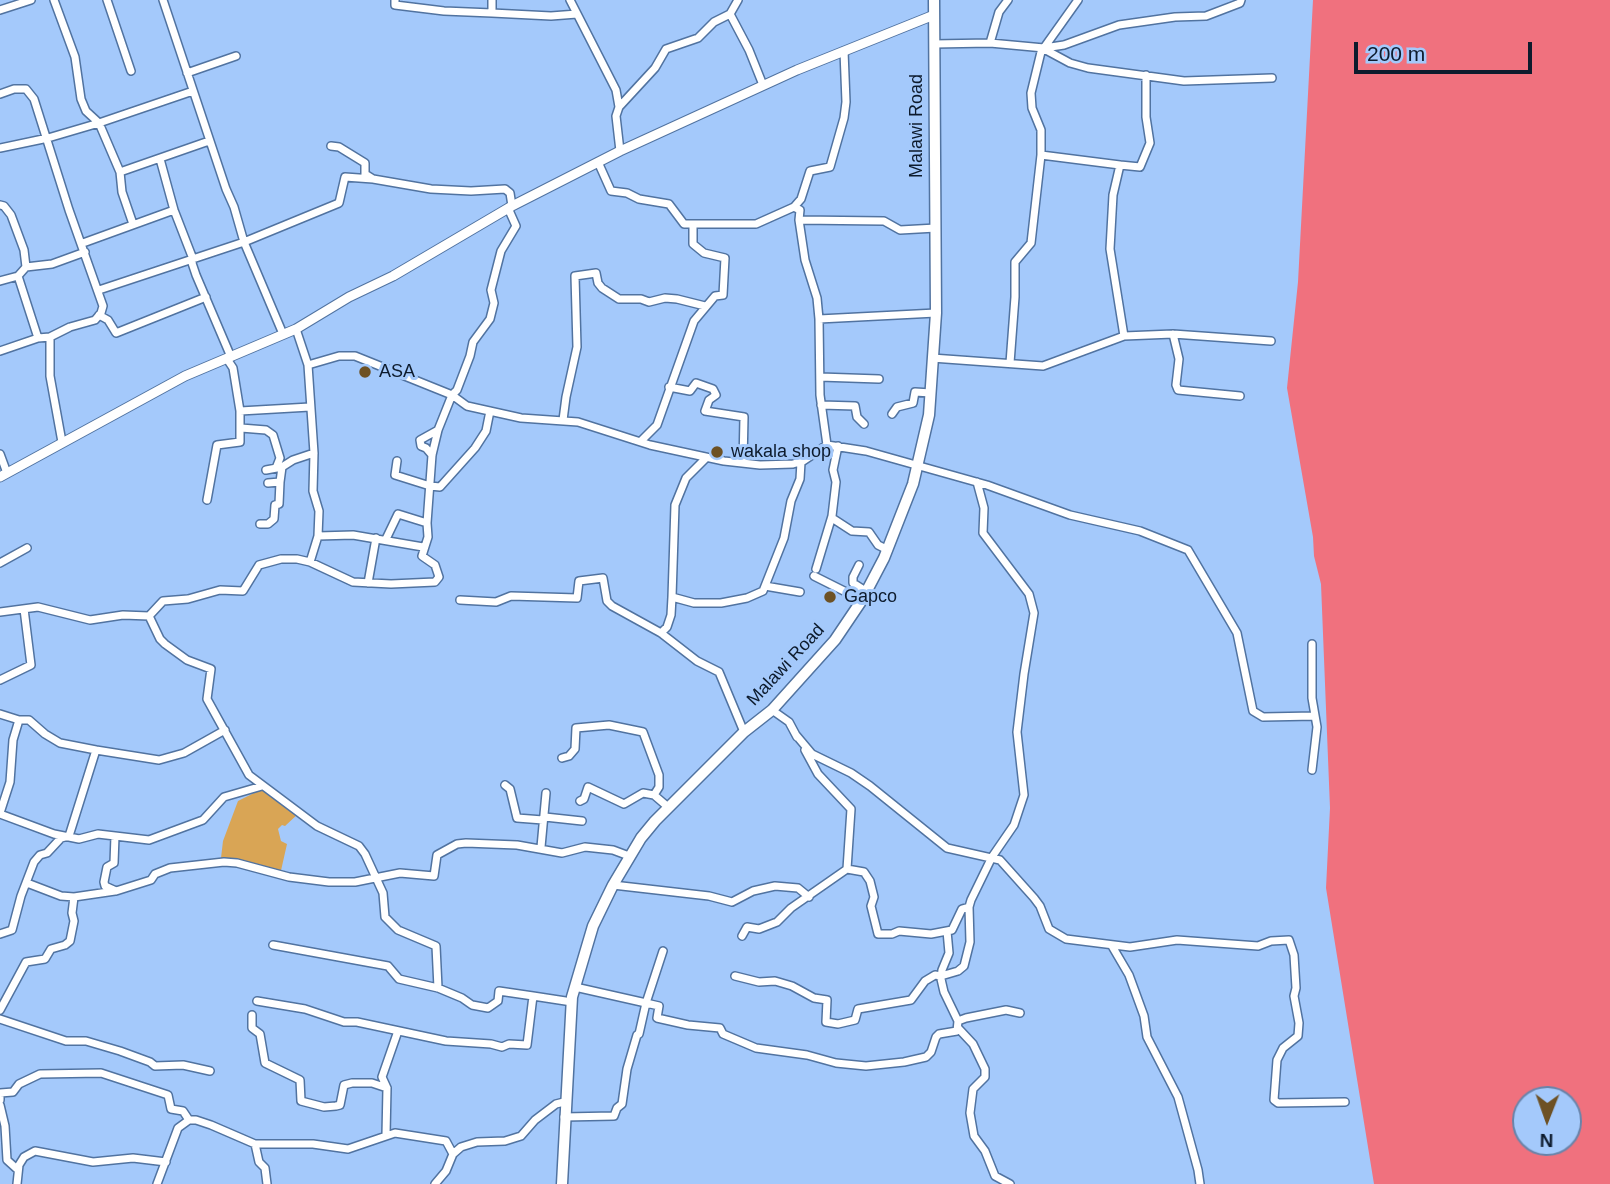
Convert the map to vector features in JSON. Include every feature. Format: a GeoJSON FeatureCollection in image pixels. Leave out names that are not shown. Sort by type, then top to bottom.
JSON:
{"type":"FeatureCollection","features":[{"type":"Feature","properties":{"kind":"main road","name":"Malawi Road"},"geometry":{"type":"LineString","coordinates":[[562,1184],[564,1101],[572,1002],[593,926],[612,884],[641,838],[668,807],[744,732],[772,710],[822,656],[864,596],[888,550],[919,465],[931,393],[936,313],[934,0]]}},
{"type":"Feature","properties":{"kind":"street"},"geometry":{"type":"LineString","coordinates":[[0,10],[31,0]]}},
{"type":"Feature","properties":{"kind":"street"},"geometry":{"type":"LineString","coordinates":[[54,0],[75,57],[81,99],[86,111],[99,123],[120,172],[122,192],[133,224]]}},
{"type":"Feature","properties":{"kind":"street"},"geometry":{"type":"LineString","coordinates":[[107,0],[131,71]]}},
{"type":"Feature","properties":{"kind":"street"},"geometry":{"type":"LineString","coordinates":[[163,0],[244,242],[284,334]]}},
{"type":"Feature","properties":{"kind":"street"},"geometry":{"type":"LineString","coordinates":[[395,0],[394,5],[444,11],[551,16],[577,14]]}},
{"type":"Feature","properties":{"kind":"street"},"geometry":{"type":"LineString","coordinates":[[492,0],[492,13]]}},
{"type":"Feature","properties":{"kind":"street"},"geometry":{"type":"LineString","coordinates":[[570,0],[616,90],[619,107]]}},
{"type":"Feature","properties":{"kind":"street"},"geometry":{"type":"LineString","coordinates":[[620,151],[616,116],[619,107],[655,68],[666,49],[698,38],[714,22],[730,14],[738,0]]}},
{"type":"Feature","properties":{"kind":"street"},"geometry":{"type":"LineString","coordinates":[[990,43],[999,12],[1008,0]]}},
{"type":"Feature","properties":{"kind":"street"},"geometry":{"type":"LineString","coordinates":[[1010,363],[1015,262],[1031,243],[1041,155],[1041,130],[1032,108],[1031,93],[1044,48],[1078,0]]}},
{"type":"Feature","properties":{"kind":"street"},"geometry":{"type":"LineString","coordinates":[[934,44],[990,43],[1044,48],[1064,45],[1119,25],[1175,17],[1206,16],[1240,3],[1241,0]]}},
{"type":"Feature","properties":{"kind":"street"},"geometry":{"type":"LineString","coordinates":[[730,14],[750,50],[763,85]]}},
{"type":"Feature","properties":{"kind":"street"},"geometry":{"type":"LineString","coordinates":[[0,454],[3,475],[185,376],[296,329],[510,207],[620,151],[763,85],[934,15]]}},
{"type":"Feature","properties":{"kind":"street"},"geometry":{"type":"LineString","coordinates":[[1044,48],[1070,63],[1088,68],[1184,81],[1272,78]]}},
{"type":"Feature","properties":{"kind":"street"},"geometry":{"type":"LineString","coordinates":[[598,162],[611,191],[669,204],[684,224],[757,223],[794,207],[801,199],[810,170],[830,167],[846,102],[844,51]]}},
{"type":"Feature","properties":{"kind":"street"},"geometry":{"type":"LineString","coordinates":[[187,73],[236,56]]}},
{"type":"Feature","properties":{"kind":"street"},"geometry":{"type":"LineString","coordinates":[[1041,155],[1140,167],[1150,143],[1146,117],[1146,75]]}},
{"type":"Feature","properties":{"kind":"street"},"geometry":{"type":"LineString","coordinates":[[0,94],[14,89],[29,90],[48,138],[69,210],[103,306],[94,320],[70,327],[50,337],[38,338],[0,351]]}},
{"type":"Feature","properties":{"kind":"street"},"geometry":{"type":"LineString","coordinates":[[0,148],[99,123],[192,91]]}},
{"type":"Feature","properties":{"kind":"street"},"geometry":{"type":"LineString","coordinates":[[120,172],[209,141]]}},
{"type":"Feature","properties":{"kind":"street"},"geometry":{"type":"LineString","coordinates":[[331,146],[339,146],[365,163],[365,174],[373,178]]}},
{"type":"Feature","properties":{"kind":"street"},"geometry":{"type":"LineString","coordinates":[[160,159],[174,210],[193,258],[192,263],[233,368],[240,411],[240,442],[216,445],[207,500]]}},
{"type":"Feature","properties":{"kind":"street"},"geometry":{"type":"LineString","coordinates":[[1120,165],[1113,195],[1110,249],[1124,336]]}},
{"type":"Feature","properties":{"kind":"street"},"geometry":{"type":"LineString","coordinates":[[0,612],[38,607],[90,620],[123,615],[149,616],[163,601],[188,599],[220,590],[243,591],[259,565],[297,559],[310,562],[342,578],[368,583],[435,582],[439,577],[435,565],[422,556],[428,537],[432,455],[438,430],[452,395],[457,390],[473,342],[491,319],[494,303],[491,290],[501,251],[516,226],[510,207],[510,193],[505,189],[431,189],[373,178],[345,177],[339,203],[244,242],[99,290]]}},
{"type":"Feature","properties":{"kind":"street"},"geometry":{"type":"LineString","coordinates":[[0,205],[11,215],[24,250],[26,267]]}},
{"type":"Feature","properties":{"kind":"street"},"geometry":{"type":"LineString","coordinates":[[794,207],[800,210],[804,260],[817,298],[821,405],[828,445]]}},
{"type":"Feature","properties":{"kind":"street"},"geometry":{"type":"LineString","coordinates":[[0,281],[18,276],[26,267],[52,264],[133,224],[174,210]]}},
{"type":"Feature","properties":{"kind":"street"},"geometry":{"type":"LineString","coordinates":[[799,220],[884,221],[900,230],[936,228]]}},
{"type":"Feature","properties":{"kind":"street"},"geometry":{"type":"LineString","coordinates":[[641,441],[657,425],[687,335],[705,306],[715,296],[723,295],[724,258],[704,253],[693,244],[693,224]]}},
{"type":"Feature","properties":{"kind":"street"},"geometry":{"type":"LineString","coordinates":[[563,420],[577,347],[575,276],[596,274],[597,283],[619,299],[641,299],[649,302],[665,298],[705,306]]}},
{"type":"Feature","properties":{"kind":"street"},"geometry":{"type":"LineString","coordinates":[[18,276],[38,338]]}},
{"type":"Feature","properties":{"kind":"street"},"geometry":{"type":"LineString","coordinates":[[99,315],[108,320],[116,334],[206,297]]}},
{"type":"Feature","properties":{"kind":"street"},"geometry":{"type":"LineString","coordinates":[[819,319],[936,313]]}},
{"type":"Feature","properties":{"kind":"street"},"geometry":{"type":"LineString","coordinates":[[296,329],[308,365],[314,453],[313,491],[319,511],[318,536],[310,562]]}},
{"type":"Feature","properties":{"kind":"street"},"geometry":{"type":"LineString","coordinates":[[932,358],[1043,366],[1124,336],[1173,334],[1271,341]]}},
{"type":"Feature","properties":{"kind":"street"},"geometry":{"type":"LineString","coordinates":[[1173,334],[1179,359],[1176,385],[1178,390],[1240,396]]}},
{"type":"Feature","properties":{"kind":"street"},"geometry":{"type":"LineString","coordinates":[[50,337],[50,376],[62,442]]}},
{"type":"Feature","properties":{"kind":"street"},"geometry":{"type":"LineString","coordinates":[[308,365],[339,356],[355,356],[452,395],[467,406],[521,418],[563,420],[706,458],[766,466],[801,462],[828,445],[838,446],[919,465],[1070,515],[1140,531],[1188,550],[1237,633],[1253,711],[1263,717],[1315,716]]}},
{"type":"Feature","properties":{"kind":"street"},"geometry":{"type":"LineString","coordinates":[[820,377],[880,379]]}},
{"type":"Feature","properties":{"kind":"street"},"geometry":{"type":"LineString","coordinates":[[669,387],[690,391],[696,383],[713,389],[716,395],[709,400],[705,411],[744,417],[743,463]]}},
{"type":"Feature","properties":{"kind":"street"},"geometry":{"type":"LineString","coordinates":[[892,414],[897,407],[913,402],[915,392],[931,393]]}},
{"type":"Feature","properties":{"kind":"street"},"geometry":{"type":"LineString","coordinates":[[821,405],[855,406],[857,417],[864,424]]}},
{"type":"Feature","properties":{"kind":"street"},"geometry":{"type":"LineString","coordinates":[[240,411],[310,407]]}},
{"type":"Feature","properties":{"kind":"street"},"geometry":{"type":"LineString","coordinates":[[397,461],[395,475],[440,487],[475,448],[486,431],[490,411]]}},
{"type":"Feature","properties":{"kind":"street"},"geometry":{"type":"LineString","coordinates":[[241,428],[266,430],[273,435],[280,458],[279,504],[275,505],[274,519],[268,524],[260,524]]}},
{"type":"Feature","properties":{"kind":"street"},"geometry":{"type":"LineString","coordinates":[[432,455],[421,446],[420,440],[438,430]]}},
{"type":"Feature","properties":{"kind":"street"},"geometry":{"type":"LineString","coordinates":[[838,446],[833,470],[836,482],[832,518],[815,572],[864,596]]}},
{"type":"Feature","properties":{"kind":"street"},"geometry":{"type":"LineString","coordinates":[[267,470],[279,468],[314,453]]}},
{"type":"Feature","properties":{"kind":"street"},"geometry":{"type":"LineString","coordinates":[[661,633],[667,627],[671,615],[673,513],[685,478],[706,458]]}},
{"type":"Feature","properties":{"kind":"street"},"geometry":{"type":"LineString","coordinates":[[672,597],[694,603],[721,603],[758,595],[765,586],[784,538],[791,501],[800,479],[801,462]]}},
{"type":"Feature","properties":{"kind":"street"},"geometry":{"type":"LineString","coordinates":[[268,483],[280,482]]}},
{"type":"Feature","properties":{"kind":"street"},"geometry":{"type":"LineString","coordinates":[[735,976],[759,982],[775,981],[792,986],[814,998],[827,1000],[826,1022],[838,1024],[855,1020],[858,1009],[911,1000],[925,981],[935,975],[958,971],[964,966],[970,942],[969,907],[992,860],[1014,825],[1024,795],[1017,732],[1034,613],[1029,594],[983,533],[984,508],[977,482]]}},
{"type":"Feature","properties":{"kind":"street"},"geometry":{"type":"LineString","coordinates":[[386,539],[398,514],[427,523]]}},
{"type":"Feature","properties":{"kind":"street"},"geometry":{"type":"LineString","coordinates":[[832,518],[852,531],[869,532],[878,545],[888,550]]}},
{"type":"Feature","properties":{"kind":"street"},"geometry":{"type":"LineString","coordinates":[[318,536],[354,534],[423,547]]}},
{"type":"Feature","properties":{"kind":"street"},"geometry":{"type":"LineString","coordinates":[[368,583],[376,538]]}},
{"type":"Feature","properties":{"kind":"street"},"geometry":{"type":"LineString","coordinates":[[0,563],[27,548]]}},
{"type":"Feature","properties":{"kind":"street"},"geometry":{"type":"LineString","coordinates":[[859,565],[853,583],[864,596]]}},
{"type":"Feature","properties":{"kind":"street"},"geometry":{"type":"LineString","coordinates":[[460,600],[496,602],[511,596],[577,598],[579,581],[603,578],[607,601],[661,633],[697,661],[719,672],[744,732]]}},
{"type":"Feature","properties":{"kind":"street"},"geometry":{"type":"LineString","coordinates":[[765,586],[800,592]]}},
{"type":"Feature","properties":{"kind":"street"},"geometry":{"type":"LineString","coordinates":[[0,680],[31,665],[24,609]]}},
{"type":"Feature","properties":{"kind":"street"},"geometry":{"type":"LineString","coordinates":[[149,616],[165,644],[187,660],[211,668],[207,699],[249,775],[317,826],[359,846],[383,893],[384,917],[398,930],[436,947],[439,988]]}},
{"type":"Feature","properties":{"kind":"street"},"geometry":{"type":"LineString","coordinates":[[1311,644],[1317,727],[1312,770]]}},
{"type":"Feature","properties":{"kind":"street"},"geometry":{"type":"LineString","coordinates":[[772,710],[789,722],[818,774],[851,809],[847,869]]}},
{"type":"Feature","properties":{"kind":"street"},"geometry":{"type":"LineString","coordinates":[[0,714],[29,720],[60,743],[159,760],[184,753],[225,730]]}},
{"type":"Feature","properties":{"kind":"street"},"geometry":{"type":"LineString","coordinates":[[19,720],[13,740],[10,782],[0,814],[54,834],[79,839],[98,834],[149,841],[203,820],[224,797],[262,786]]}},
{"type":"Feature","properties":{"kind":"street"},"geometry":{"type":"LineString","coordinates":[[562,758],[569,756],[575,749],[576,727],[609,725],[643,732],[659,775],[659,787],[654,795]]}},
{"type":"Feature","properties":{"kind":"street"},"geometry":{"type":"LineString","coordinates":[[796,735],[812,754],[851,773],[870,786],[947,848],[1000,860],[1040,906],[1049,929],[1066,939],[1136,947],[1177,940],[1189,943],[1258,946],[1271,941],[1289,940],[1294,955],[1298,1036],[1283,1048],[1277,1060],[1273,1100],[1278,1103],[1345,1102]]}},
{"type":"Feature","properties":{"kind":"street"},"geometry":{"type":"LineString","coordinates":[[69,836],[96,750]]}},
{"type":"Feature","properties":{"kind":"street"},"geometry":{"type":"LineString","coordinates":[[505,785],[510,789],[517,818],[582,821]]}},
{"type":"Feature","properties":{"kind":"street"},"geometry":{"type":"LineString","coordinates":[[572,819],[588,787],[624,804],[643,793],[654,795],[668,807]]}},
{"type":"Feature","properties":{"kind":"street"},"geometry":{"type":"LineString","coordinates":[[541,847],[546,793]]}},
{"type":"Feature","properties":{"kind":"street"},"geometry":{"type":"LineString","coordinates":[[0,934],[12,930],[34,862],[61,838],[69,836]]}},
{"type":"Feature","properties":{"kind":"street"},"geometry":{"type":"LineString","coordinates":[[115,836],[114,863],[107,867],[104,882],[105,886],[116,891]]}},
{"type":"Feature","properties":{"kind":"street"},"geometry":{"type":"LineString","coordinates":[[27,883],[61,896],[74,897],[116,891],[151,880],[155,874],[170,868],[224,862],[289,877],[342,882],[400,873],[434,876],[438,855],[457,844],[474,843],[541,847],[562,853],[585,847],[613,850],[629,856]]}},
{"type":"Feature","properties":{"kind":"street"},"geometry":{"type":"LineString","coordinates":[[742,936],[747,927],[760,929],[769,926],[847,869],[864,872],[870,881],[874,897],[871,905],[878,933],[892,934],[899,931],[931,934],[947,931],[954,927],[962,909],[969,907]]}},
{"type":"Feature","properties":{"kind":"street"},"geometry":{"type":"LineString","coordinates":[[612,884],[709,896],[732,902],[753,891],[775,887],[798,888],[809,897]]}},
{"type":"Feature","properties":{"kind":"street"},"geometry":{"type":"LineString","coordinates":[[0,1010],[26,962],[44,959],[51,949],[69,941],[74,921],[74,897]]}},
{"type":"Feature","properties":{"kind":"street"},"geometry":{"type":"LineString","coordinates":[[947,931],[949,953],[941,976],[944,992],[958,1025],[973,1044],[985,1069],[985,1077],[973,1089],[970,1112],[974,1136],[985,1151],[995,1176],[1010,1184]]}},
{"type":"Feature","properties":{"kind":"street"},"geometry":{"type":"LineString","coordinates":[[273,946],[388,966],[399,979],[439,988],[472,1005],[488,1008],[498,1001],[499,991],[572,1002]]}},
{"type":"Feature","properties":{"kind":"street"},"geometry":{"type":"LineString","coordinates":[[1112,946],[1129,975],[1144,1016],[1147,1037],[1178,1097],[1200,1184]]}},
{"type":"Feature","properties":{"kind":"street"},"geometry":{"type":"LineString","coordinates":[[564,1117],[614,1116],[622,1104],[627,1069],[663,951]]}},
{"type":"Feature","properties":{"kind":"street"},"geometry":{"type":"LineString","coordinates":[[575,987],[659,1006],[657,1018],[679,1024],[720,1028],[723,1034],[756,1048],[859,1066],[877,1066],[926,1057],[931,1052],[934,1039],[939,1034],[954,1032],[958,1025],[1006,1010],[1020,1013]]}},
{"type":"Feature","properties":{"kind":"street"},"geometry":{"type":"LineString","coordinates":[[257,1001],[306,1009],[344,1022],[357,1022],[446,1041],[502,1047],[509,1044],[527,1045],[533,996]]}},
{"type":"Feature","properties":{"kind":"street"},"geometry":{"type":"LineString","coordinates":[[252,1015],[252,1028],[260,1034],[265,1063],[300,1080],[301,1101],[324,1107],[340,1105],[344,1085],[352,1083],[372,1083],[387,1088]]}},
{"type":"Feature","properties":{"kind":"street"},"geometry":{"type":"LineString","coordinates":[[0,1019],[65,1041],[86,1041],[111,1051],[120,1051],[155,1066],[183,1065],[210,1071]]}},
{"type":"Feature","properties":{"kind":"street"},"geometry":{"type":"LineString","coordinates":[[386,1135],[387,1088],[382,1077],[398,1031]]}},
{"type":"Feature","properties":{"kind":"street"},"geometry":{"type":"LineString","coordinates":[[18,1170],[4,1158],[5,1126],[0,1103],[1,1093],[13,1092],[19,1084],[40,1074],[101,1073],[168,1095],[171,1109],[183,1111],[190,1120]]}},
{"type":"Feature","properties":{"kind":"street"},"geometry":{"type":"LineString","coordinates":[[435,1184],[446,1171],[453,1154],[466,1145],[505,1141],[521,1136],[535,1120],[564,1101]]}},
{"type":"Feature","properties":{"kind":"street"},"geometry":{"type":"LineString","coordinates":[[157,1184],[178,1128],[190,1120],[211,1125],[255,1144],[313,1144],[348,1149],[386,1135],[408,1134],[446,1141],[453,1154]]}},
{"type":"Feature","properties":{"kind":"street"},"geometry":{"type":"LineString","coordinates":[[255,1144],[259,1162],[265,1168],[267,1184]]}},
{"type":"Feature","properties":{"kind":"street"},"geometry":{"type":"LineString","coordinates":[[17,1184],[18,1170],[24,1157],[35,1151],[93,1161],[133,1158],[166,1162]]}},
{"type":"Feature","properties":{"kind":"shaded area"},"geometry":{"type":"Polygon","coordinates":[[[1313,0],[1610,0],[1610,1184],[1374,1184],[1326,888],[1330,808],[1321,584],[1314,556],[1287,388],[1298,282],[1313,0]]]}},
{"type":"Feature","properties":{"kind":"shaded area"},"geometry":{"type":"Polygon","coordinates":[[[262,789],[298,814],[278,829],[281,841],[287,844],[280,875],[221,858],[223,841],[238,801],[262,789]]]}},
{"type":"Feature","properties":{"kind":"place","name":"ASA"},"geometry":{"type":"Point","coordinates":[365,372]}},
{"type":"Feature","properties":{"kind":"place","name":"wakala shop"},"geometry":{"type":"Point","coordinates":[717,452]}},
{"type":"Feature","properties":{"kind":"place","name":"Gapco"},"geometry":{"type":"Point","coordinates":[830,597]}}]}
